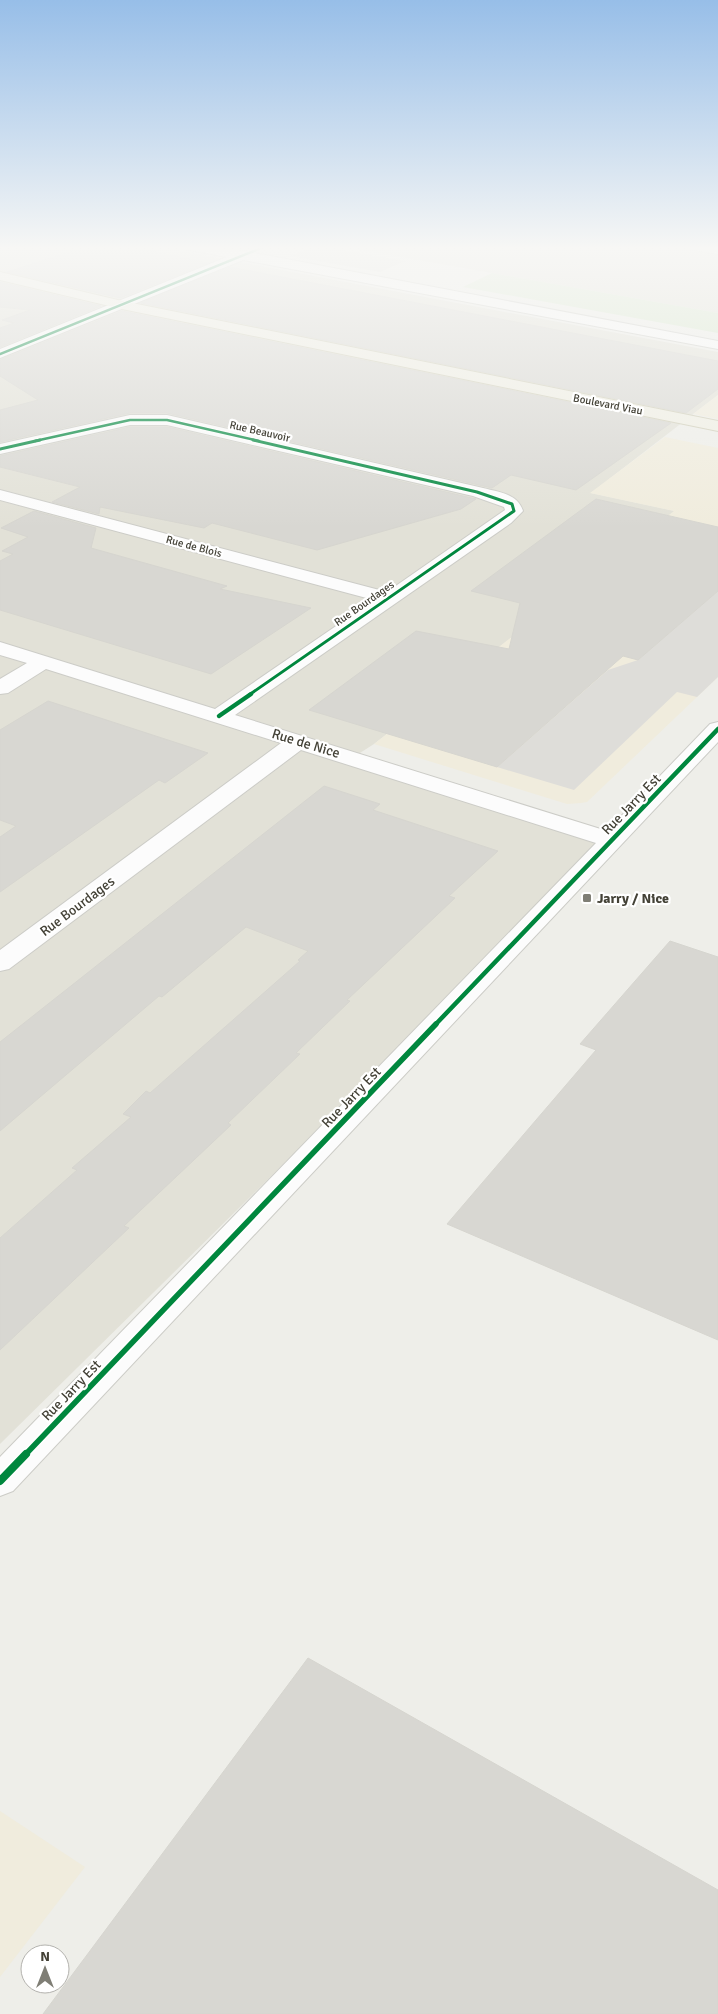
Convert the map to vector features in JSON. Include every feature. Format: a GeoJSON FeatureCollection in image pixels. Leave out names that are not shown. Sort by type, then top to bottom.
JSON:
{"type":"FeatureCollection","features":[{"type":"Feature","properties":{"kind":"main road","name":"Boulevard Viau"},"geometry":{"type":"LineString","coordinates":[[229,340],[718,440]]}},
{"type":"Feature","properties":{"kind":"main road","name":"Boulevard Viau"},"geometry":{"type":"LineString","coordinates":[[294,340],[718,426]]}},
{"type":"Feature","properties":{"kind":"street"},"geometry":{"type":"LineString","coordinates":[[0,354],[36,340]]}},
{"type":"Feature","properties":{"kind":"street"},"geometry":{"type":"LineString","coordinates":[[691,340],[718,345]]}},
{"type":"Feature","properties":{"kind":"street","name":"Rue Beauvoir"},"geometry":{"type":"LineString","coordinates":[[0,449],[130,420],[167,420],[477,492],[512,504]]}},
{"type":"Feature","properties":{"kind":"street","name":"Rue de Blois"},"geometry":{"type":"LineString","coordinates":[[0,495],[388,598]]}},
{"type":"Feature","properties":{"kind":"street","name":"Rue Bourdages"},"geometry":{"type":"LineString","coordinates":[[219,716],[505,518],[514,511],[512,504]]}},
{"type":"Feature","properties":{"kind":"street","name":"Rue de Nice"},"geometry":{"type":"LineString","coordinates":[[0,648],[612,840]]}},
{"type":"Feature","properties":{"kind":"street"},"geometry":{"type":"LineString","coordinates":[[0,688],[44,662]]}},
{"type":"Feature","properties":{"kind":"street","name":"Rue Jarry Est"},"geometry":{"type":"LineString","coordinates":[[0,1481],[718,729]]}},
{"type":"Feature","properties":{"kind":"street","name":"Rue Bourdages"},"geometry":{"type":"LineString","coordinates":[[0,963],[299,741]]}},
{"type":"Feature","properties":{"kind":"shaded area"},"geometry":{"type":"Polygon","coordinates":[[[0,340],[654,340],[718,352],[718,395],[591,493],[675,511],[374,744],[352,758],[612,840],[0,1444],[0,340]]]}},
{"type":"Feature","properties":{"kind":"shaded area"},"geometry":{"type":"Polygon","coordinates":[[[718,395],[718,419],[693,414],[718,395]]]}},
{"type":"Feature","properties":{"kind":"shaded area"},"geometry":{"type":"Polygon","coordinates":[[[665,437],[718,448],[718,677],[587,802],[567,804],[374,744],[674,511],[590,493],[665,437]]]}},
{"type":"Feature","properties":{"kind":"shaded area"},"geometry":{"type":"Polygon","coordinates":[[[718,591],[718,677],[697,697],[677,692],[574,790],[497,767],[608,670],[638,660],[718,591]]]}},
{"type":"Feature","properties":{"kind":"shaded area"},"geometry":{"type":"Polygon","coordinates":[[[0,1811],[85,1867],[26,1944],[20,1944],[20,1951],[0,1977],[0,1811]]]}},
{"type":"Feature","properties":{"kind":"building"},"geometry":{"type":"Polygon","coordinates":[[[0,340],[17,340],[0,347],[0,340]]]}},
{"type":"Feature","properties":{"kind":"building"},"geometry":{"type":"Polygon","coordinates":[[[50,340],[264,340],[671,423],[576,490],[511,475],[492,488],[167,413],[130,413],[0,442],[0,410],[38,400],[0,376],[0,360],[50,340]]]}},
{"type":"Feature","properties":{"kind":"building"},"geometry":{"type":"Polygon","coordinates":[[[324,340],[609,340],[718,361],[718,389],[686,413],[324,340]]]}},
{"type":"Feature","properties":{"kind":"building"},"geometry":{"type":"Polygon","coordinates":[[[130,427],[167,427],[476,499],[461,509],[317,550],[212,523],[204,528],[100,507],[99,514],[52,502],[80,487],[0,467],[0,456],[130,427]]]}},
{"type":"Feature","properties":{"kind":"building"},"geometry":{"type":"Polygon","coordinates":[[[596,499],[718,527],[718,591],[638,660],[623,656],[497,767],[309,710],[416,631],[509,649],[520,603],[471,591],[596,499]]]}},
{"type":"Feature","properties":{"kind":"building"},"geometry":{"type":"Polygon","coordinates":[[[34,511],[96,528],[91,548],[227,586],[220,589],[311,608],[211,674],[0,610],[0,561],[13,554],[2,551],[28,537],[1,528],[34,511]]]}},
{"type":"Feature","properties":{"kind":"building"},"geometry":{"type":"Polygon","coordinates":[[[48,701],[208,753],[165,783],[159,780],[0,892],[0,837],[16,826],[0,820],[0,730],[48,701]]]}},
{"type":"Feature","properties":{"kind":"building"},"geometry":{"type":"Polygon","coordinates":[[[324,786],[380,804],[373,810],[498,851],[449,896],[455,898],[347,1000],[350,1001],[296,1053],[300,1054],[228,1123],[231,1125],[124,1226],[129,1228],[0,1350],[0,1238],[77,1170],[72,1168],[131,1117],[123,1114],[146,1091],[150,1093],[300,961],[298,960],[308,951],[246,927],[162,997],[159,996],[0,1131],[0,1042],[324,786]]]}},
{"type":"Feature","properties":{"kind":"building"},"geometry":{"type":"Polygon","coordinates":[[[670,941],[718,957],[718,1340],[447,1224],[596,1050],[580,1044],[670,941]]]}},
{"type":"Feature","properties":{"kind":"building"},"geometry":{"type":"Polygon","coordinates":[[[308,1658],[718,1890],[718,2014],[43,2014],[58,1994],[70,1994],[70,1978],[308,1658]]]}},
{"type":"Feature","properties":{"kind":"cycle path"},"geometry":{"type":"LineString","coordinates":[[0,354],[35,340]]}},
{"type":"Feature","properties":{"kind":"cycle path"},"geometry":{"type":"LineString","coordinates":[[0,449],[130,420],[167,420],[477,492],[512,504],[514,511],[505,519],[219,716]]}},
{"type":"Feature","properties":{"kind":"cycle path"},"geometry":{"type":"LineString","coordinates":[[0,1481],[718,729]]}},
{"type":"Feature","properties":{"kind":"place","name":"Jarry / Nice"},"geometry":{"type":"Point","coordinates":[587,898]}}]}
